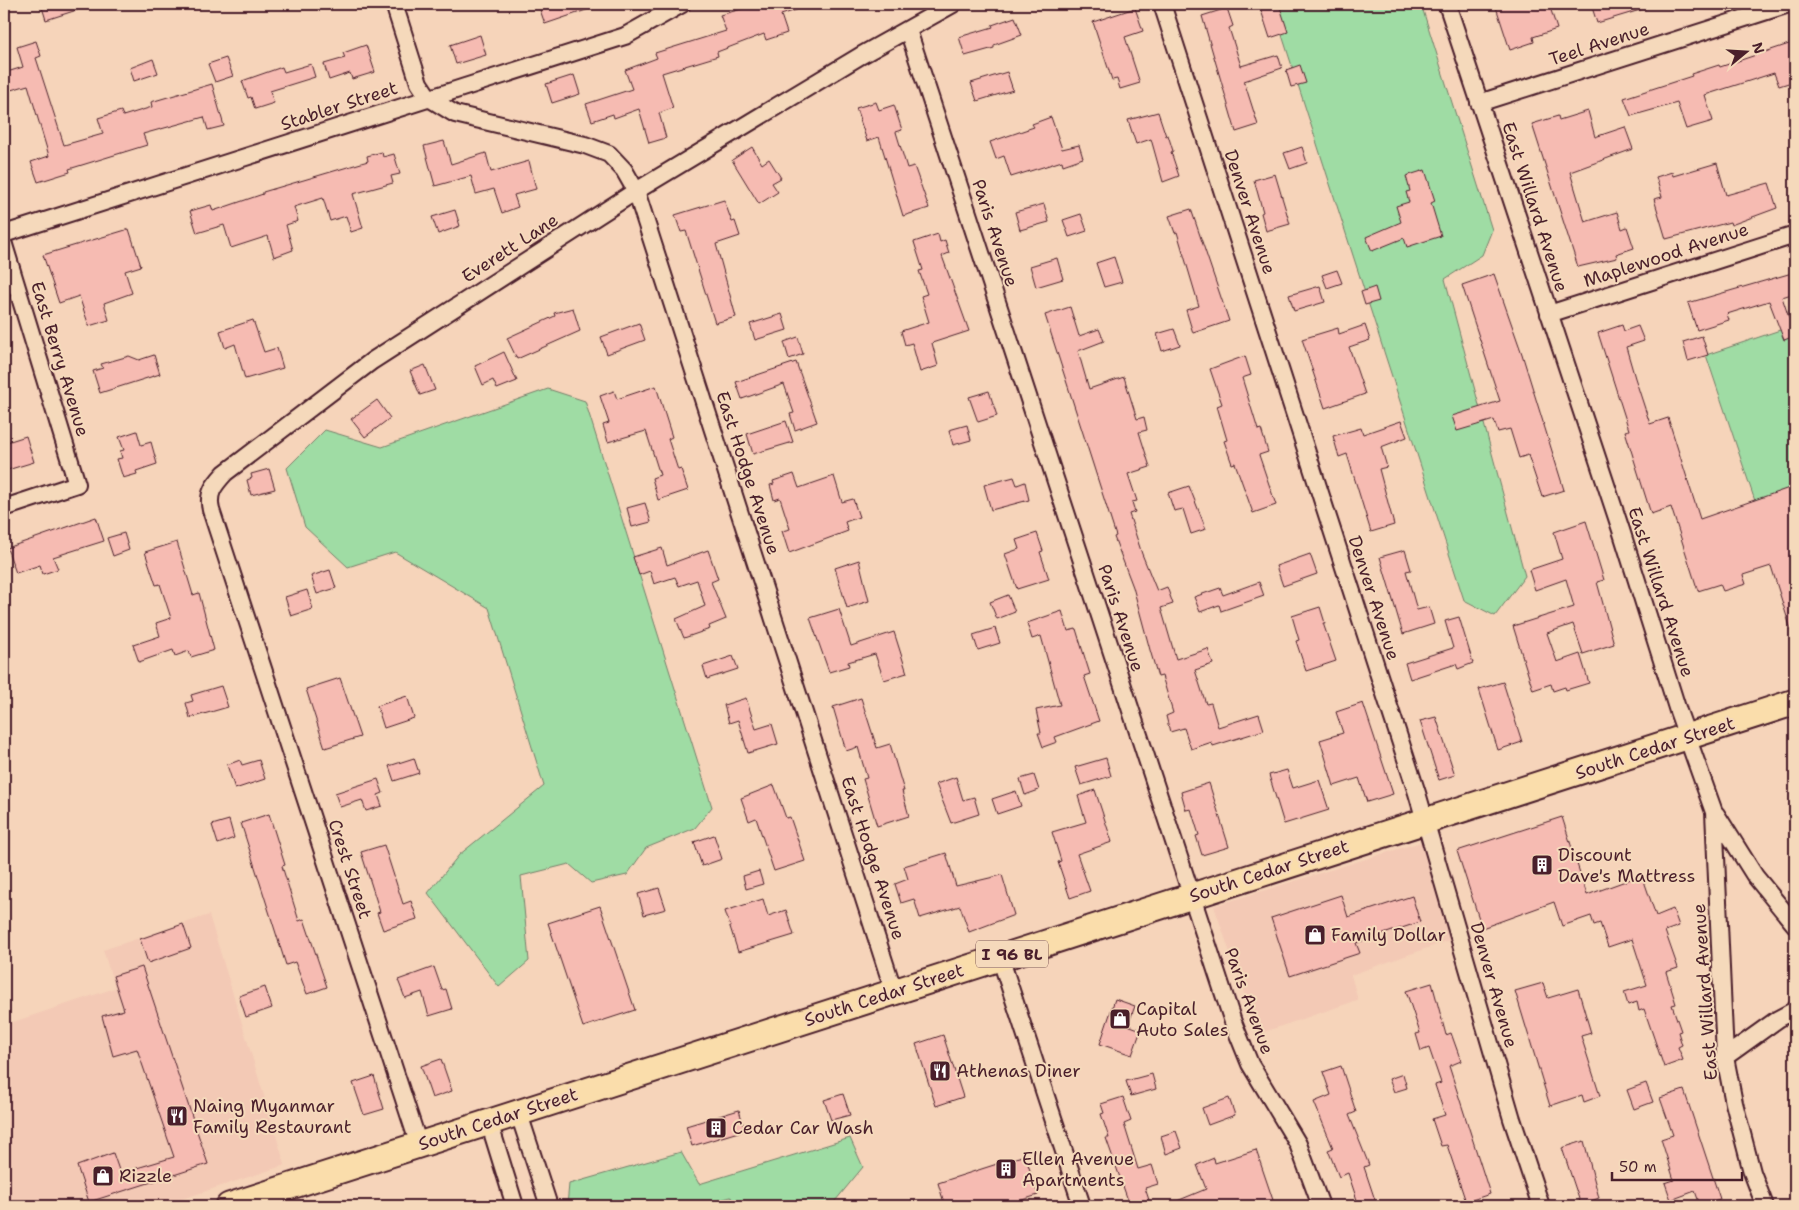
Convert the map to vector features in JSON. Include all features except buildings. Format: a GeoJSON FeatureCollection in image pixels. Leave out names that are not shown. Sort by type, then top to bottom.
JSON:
{"type":"FeatureCollection","features":[{"type":"Feature","properties":{"kind":"main road","name":"South Cedar Street"},"geometry":{"type":"LineString","coordinates":[[229,1206],[518,1111],[1795,702]]}},
{"type":"Feature","properties":{"kind":"street"},"geometry":{"type":"LineString","coordinates":[[394,4],[419,83],[429,98]]}},
{"type":"Feature","properties":{"kind":"street","name":"Stabler Street"},"geometry":{"type":"LineString","coordinates":[[4,234],[625,36],[682,4]]}},
{"type":"Feature","properties":{"kind":"street","name":"Everett Lane"},"geometry":{"type":"LineString","coordinates":[[242,605],[209,502],[212,488],[225,472],[372,361],[636,191],[860,56],[952,4]]}},
{"type":"Feature","properties":{"kind":"street","name":"Denver Avenue"},"geometry":{"type":"LineString","coordinates":[[1162,4],[1425,821],[1512,1119],[1541,1206]]}},
{"type":"Feature","properties":{"kind":"street","name":"East Willard Avenue"},"geometry":{"type":"LineString","coordinates":[[1447,4],[1678,711],[1689,736],[1714,812],[1725,1057],[1734,1103],[1752,1172],[1765,1206]]}},
{"type":"Feature","properties":{"kind":"street","name":"Teel Avenue"},"geometry":{"type":"LineString","coordinates":[[1479,104],[1789,4]]}},
{"type":"Feature","properties":{"kind":"street","name":"Paris Avenue"},"geometry":{"type":"LineString","coordinates":[[908,30],[1233,1022],[1250,1064],[1298,1144],[1321,1206]]}},
{"type":"Feature","properties":{"kind":"street","name":"East Hodge Avenue"},"geometry":{"type":"LineString","coordinates":[[429,98],[455,114],[585,145],[609,154],[624,170],[636,191],[894,992]]}},
{"type":"Feature","properties":{"kind":"street","name":"Maplewood Avenue"},"geometry":{"type":"LineString","coordinates":[[1549,314],[1795,235]]}},
{"type":"Feature","properties":{"kind":"street","name":"East Berry Avenue"},"geometry":{"type":"LineString","coordinates":[[4,245],[77,484],[4,508]]}},
{"type":"Feature","properties":{"kind":"street","name":"Crest Street"},"geometry":{"type":"LineString","coordinates":[[242,605],[419,1145]]}},
{"type":"Feature","properties":{"kind":"street"},"geometry":{"type":"LineString","coordinates":[[1714,812],[1756,876],[1792,922]]}},
{"type":"Feature","properties":{"kind":"street"},"geometry":{"type":"LineString","coordinates":[[1000,957],[1082,1206]]}},
{"type":"Feature","properties":{"kind":"street"},"geometry":{"type":"LineString","coordinates":[[1725,1057],[1778,1019],[1795,1010]]}},
{"type":"Feature","properties":{"kind":"street"},"geometry":{"type":"LineString","coordinates":[[518,1111],[548,1206]]}},
{"type":"Feature","properties":{"kind":"street"},"geometry":{"type":"LineString","coordinates":[[489,1122],[516,1206]]}},
{"type":"Feature","properties":{"kind":"shaded area"},"geometry":{"type":"Polygon","coordinates":[[[1421,842],[1450,940],[1351,975],[1358,1000],[1258,1034],[1214,906],[1421,842]]]}},
{"type":"Feature","properties":{"kind":"shaded area"},"geometry":{"type":"Polygon","coordinates":[[[209,915],[285,1165],[161,1206],[4,1206],[4,1025],[115,988],[103,950],[209,915]]]}},
{"type":"Feature","properties":{"kind":"green space"},"geometry":{"type":"Polygon","coordinates":[[[1272,4],[1421,4],[1492,230],[1482,255],[1445,279],[1525,576],[1495,616],[1464,600],[1272,4]]]}},
{"type":"Feature","properties":{"kind":"green space"},"geometry":{"type":"Polygon","coordinates":[[[1795,325],[1795,494],[1757,507],[1706,355],[1795,325]]]}},
{"type":"Feature","properties":{"kind":"green space"},"geometry":{"type":"Polygon","coordinates":[[[548,389],[585,401],[712,807],[695,828],[646,848],[627,875],[591,883],[569,864],[521,876],[529,961],[499,987],[428,893],[459,855],[544,786],[489,608],[395,552],[348,567],[305,527],[287,468],[325,430],[382,447],[548,389]]]}},
{"type":"Feature","properties":{"kind":"green space"},"geometry":{"type":"Polygon","coordinates":[[[850,1138],[863,1167],[831,1206],[736,1206],[731,1197],[715,1201],[715,1206],[567,1206],[569,1184],[681,1152],[699,1184],[850,1138]]]}},
{"type":"Feature","properties":{"kind":"place","name":"Discount Dave's Mattress"},"geometry":{"type":"Point","coordinates":[1542,865]}},
{"type":"Feature","properties":{"kind":"place","name":"Family Dollar"},"geometry":{"type":"Point","coordinates":[1315,935]}},
{"type":"Feature","properties":{"kind":"place","name":"Capital Auto Sales"},"geometry":{"type":"Point","coordinates":[1120,1019]}},
{"type":"Feature","properties":{"kind":"place","name":"Athenas Diner"},"geometry":{"type":"Point","coordinates":[940,1071]}},
{"type":"Feature","properties":{"kind":"place","name":"Naing Myanmar Family Restaurant"},"geometry":{"type":"Point","coordinates":[177,1116]}},
{"type":"Feature","properties":{"kind":"place","name":"Cedar Car Wash"},"geometry":{"type":"Point","coordinates":[716,1128]}},
{"type":"Feature","properties":{"kind":"place","name":"Ellen Avenue Apartments"},"geometry":{"type":"Point","coordinates":[1006,1169]}},
{"type":"Feature","properties":{"kind":"place","name":"Rizzle"},"geometry":{"type":"Point","coordinates":[103,1176]}}]}
